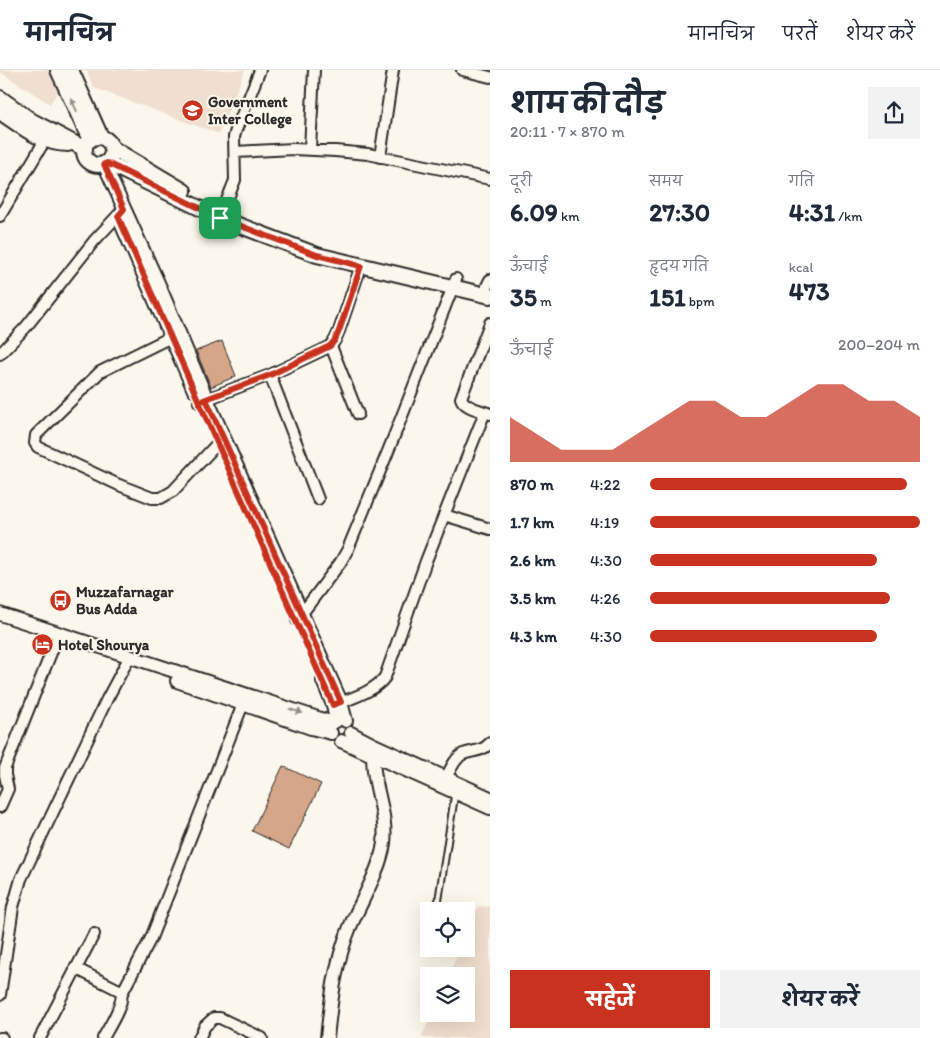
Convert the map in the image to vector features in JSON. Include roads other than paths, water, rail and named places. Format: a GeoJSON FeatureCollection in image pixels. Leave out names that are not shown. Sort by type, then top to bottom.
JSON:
{"type":"FeatureCollection","features":[{"type":"Feature","properties":{"kind":"main road"},"geometry":{"type":"LineString","coordinates":[[58,70],[88,142]]}},
{"type":"Feature","properties":{"kind":"main road"},"geometry":{"type":"LineString","coordinates":[[71,70],[88,142],[87,159],[317,255],[361,266],[454,283],[489,287]]}},
{"type":"Feature","properties":{"kind":"main road"},"geometry":{"type":"LineString","coordinates":[[0,98],[32,121],[88,142]]}},
{"type":"Feature","properties":{"kind":"main road"},"geometry":{"type":"LineString","coordinates":[[0,112],[32,134],[45,140],[62,144],[106,139],[112,148],[222,214],[320,247],[454,283]]}},
{"type":"Feature","properties":{"kind":"main road"},"geometry":{"type":"LineString","coordinates":[[102,164],[112,153],[112,148]]}},
{"type":"Feature","properties":{"kind":"street"},"geometry":{"type":"LineString","coordinates":[[222,214],[235,180],[236,130],[260,70]]}},
{"type":"Feature","properties":{"kind":"street"},"geometry":{"type":"LineString","coordinates":[[310,150],[314,70]]}},
{"type":"Feature","properties":{"kind":"street"},"geometry":{"type":"LineString","coordinates":[[380,157],[393,70]]}},
{"type":"Feature","properties":{"kind":"street"},"geometry":{"type":"LineString","coordinates":[[462,70],[490,77]]}},
{"type":"Feature","properties":{"kind":"street"},"geometry":{"type":"LineString","coordinates":[[0,216],[45,140]]}},
{"type":"Feature","properties":{"kind":"street"},"geometry":{"type":"LineString","coordinates":[[235,152],[294,149],[335,150],[490,179]]}},
{"type":"Feature","properties":{"kind":"street"},"geometry":{"type":"LineString","coordinates":[[102,164],[171,337],[203,400],[337,704],[340,729]]}},
{"type":"Feature","properties":{"kind":"street"},"geometry":{"type":"LineString","coordinates":[[0,354],[26,327],[94,240],[121,212]]}},
{"type":"Feature","properties":{"kind":"street"},"geometry":{"type":"LineString","coordinates":[[121,212],[159,285],[203,400],[217,444],[299,616]]}},
{"type":"Feature","properties":{"kind":"street"},"geometry":{"type":"LineString","coordinates":[[203,400],[270,375],[330,346],[339,331],[361,266]]}},
{"type":"Feature","properties":{"kind":"street"},"geometry":{"type":"LineString","coordinates":[[299,616],[340,563],[348,549],[454,283]]}},
{"type":"Feature","properties":{"kind":"street"},"geometry":{"type":"LineString","coordinates":[[337,704],[374,687],[384,677],[444,515],[488,413],[466,405],[462,402],[461,398],[490,323]]}},
{"type":"Feature","properties":{"kind":"street"},"geometry":{"type":"LineString","coordinates":[[171,337],[100,372],[36,436],[34,443],[38,447],[118,485],[156,498],[166,496],[173,491],[217,444]]}},
{"type":"Feature","properties":{"kind":"street"},"geometry":{"type":"LineString","coordinates":[[330,346],[358,414]]}},
{"type":"Feature","properties":{"kind":"street"},"geometry":{"type":"LineString","coordinates":[[270,375],[318,499]]}},
{"type":"Feature","properties":{"kind":"street"},"geometry":{"type":"LineString","coordinates":[[444,515],[490,529]]}},
{"type":"Feature","properties":{"kind":"street"},"geometry":{"type":"LineString","coordinates":[[0,614],[57,636],[340,729],[373,750],[490,808]]}},
{"type":"Feature","properties":{"kind":"street"},"geometry":{"type":"LineString","coordinates":[[0,623],[57,636]]}},
{"type":"Feature","properties":{"kind":"street"},"geometry":{"type":"LineString","coordinates":[[0,807],[8,789],[5,768],[57,636]]}},
{"type":"Feature","properties":{"kind":"street"},"geometry":{"type":"LineString","coordinates":[[128,659],[243,704],[311,728],[340,729]]}},
{"type":"Feature","properties":{"kind":"street"},"geometry":{"type":"LineString","coordinates":[[0,995],[13,907],[21,880],[128,659]]}},
{"type":"Feature","properties":{"kind":"street"},"geometry":{"type":"LineString","coordinates":[[103,1038],[122,1002],[122,993],[151,938],[243,704]]}},
{"type":"Feature","properties":{"kind":"street"},"geometry":{"type":"LineString","coordinates":[[446,778],[458,758],[464,754],[484,749],[490,743]]}},
{"type":"Feature","properties":{"kind":"street"},"geometry":{"type":"LineString","coordinates":[[373,750],[446,778],[490,798]]}},
{"type":"Feature","properties":{"kind":"street"},"geometry":{"type":"LineString","coordinates":[[327,1038],[337,965],[350,928],[381,857],[384,842],[383,815],[373,775],[373,750]]}},
{"type":"Feature","properties":{"kind":"street"},"geometry":{"type":"LineString","coordinates":[[42,1038],[75,968],[94,934]]}},
{"type":"Feature","properties":{"kind":"street"},"geometry":{"type":"LineString","coordinates":[[75,968],[122,993]]}},
{"type":"Feature","properties":{"kind":"street"},"geometry":{"type":"LineString","coordinates":[[199,1038],[209,1021],[214,1018],[220,1018],[262,1038]]}},
{"type":"Feature","properties":{"kind":"lane"},"geometry":{"type":"LineString","coordinates":[[438,902],[455,792]]}},
{"type":"Feature","properties":{"kind":"place","name":"Government Inter College"},"geometry":{"type":"Point","coordinates":[192,111]}},
{"type":"Feature","properties":{"kind":"place","name":"Muzzafarnagar Bus Adda"},"geometry":{"type":"Point","coordinates":[60,601]}},
{"type":"Feature","properties":{"kind":"place","name":"Hotel Shourya"},"geometry":{"type":"Point","coordinates":[42,645]}}]}
